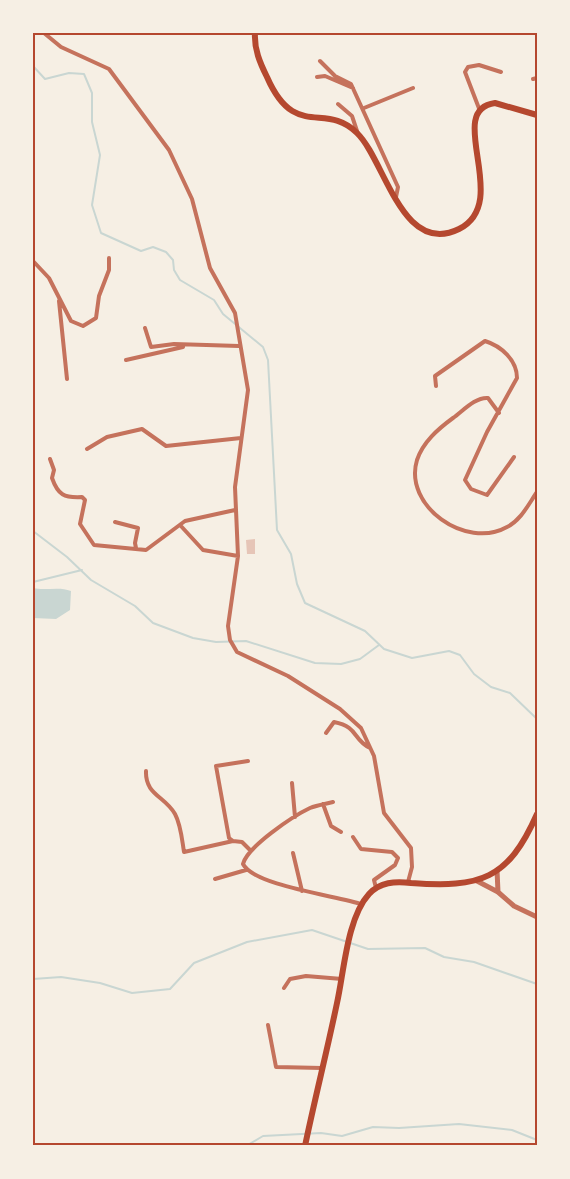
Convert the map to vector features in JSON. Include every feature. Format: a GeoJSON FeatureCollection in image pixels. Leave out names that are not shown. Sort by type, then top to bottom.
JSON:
{"type":"FeatureCollection","features":[{"type":"Feature","properties":{"kind":"main road"},"geometry":{"type":"LineString","coordinates":[[255,33],[259,59],[280,103],[298,115],[343,124],[358,134],[395,199],[414,224],[435,233],[450,233],[471,220],[481,195],[482,177],[474,128],[480,111],[495,103],[537,115]]}},
{"type":"Feature","properties":{"kind":"main road"},"geometry":{"type":"LineString","coordinates":[[305,1146],[350,942],[361,904],[376,888],[392,882],[447,885],[477,881],[497,870],[518,852],[537,814]]}},
{"type":"Feature","properties":{"kind":"street"},"geometry":{"type":"LineString","coordinates":[[44,33],[61,47],[109,69],[169,150],[198,214],[210,268],[230,301],[248,390],[234,487],[238,556],[228,622],[229,636],[234,647],[251,661],[288,676],[340,709],[361,728],[370,748],[384,813],[411,848],[412,867],[408,882]]}},
{"type":"Feature","properties":{"kind":"street"},"geometry":{"type":"LineString","coordinates":[[320,61],[354,88],[398,187],[399,193],[395,199]]}},
{"type":"Feature","properties":{"kind":"street"},"geometry":{"type":"LineString","coordinates":[[480,111],[465,72],[468,67],[479,65],[501,72]]}},
{"type":"Feature","properties":{"kind":"street"},"geometry":{"type":"LineString","coordinates":[[317,77],[325,76],[354,88]]}},
{"type":"Feature","properties":{"kind":"street"},"geometry":{"type":"LineString","coordinates":[[364,108],[413,88]]}},
{"type":"Feature","properties":{"kind":"street"},"geometry":{"type":"LineString","coordinates":[[338,104],[352,116],[358,134]]}},
{"type":"Feature","properties":{"kind":"street"},"geometry":{"type":"LineString","coordinates":[[33,261],[49,278],[71,321],[77,326],[93,321],[99,296],[110,270],[110,258]]}},
{"type":"Feature","properties":{"kind":"street"},"geometry":{"type":"LineString","coordinates":[[58,295],[67,379]]}},
{"type":"Feature","properties":{"kind":"street"},"geometry":{"type":"LineString","coordinates":[[145,328],[152,347],[239,346]]}},
{"type":"Feature","properties":{"kind":"street"},"geometry":{"type":"LineString","coordinates":[[436,386],[435,376],[467,351],[485,341],[493,344],[512,360],[518,378],[465,480],[471,489],[487,495],[514,457]]}},
{"type":"Feature","properties":{"kind":"street"},"geometry":{"type":"LineString","coordinates":[[126,360],[187,346]]}},
{"type":"Feature","properties":{"kind":"street"},"geometry":{"type":"LineString","coordinates":[[499,413],[488,398],[480,398],[440,428],[426,443],[417,461],[416,478],[420,493],[442,521],[455,530],[473,535],[489,534],[507,527],[519,518],[537,492]]}},
{"type":"Feature","properties":{"kind":"street"},"geometry":{"type":"LineString","coordinates":[[87,449],[107,437],[142,429],[166,446],[241,438]]}},
{"type":"Feature","properties":{"kind":"street"},"geometry":{"type":"LineString","coordinates":[[50,459],[54,470],[52,478],[60,494],[67,498],[82,497],[85,500],[80,524],[89,541],[94,545],[146,550],[180,525],[195,518],[235,510]]}},
{"type":"Feature","properties":{"kind":"street"},"geometry":{"type":"LineString","coordinates":[[115,522],[138,528],[136,548]]}},
{"type":"Feature","properties":{"kind":"street"},"geometry":{"type":"LineString","coordinates":[[180,525],[203,550],[238,556]]}},
{"type":"Feature","properties":{"kind":"street"},"geometry":{"type":"LineString","coordinates":[[326,733],[334,722],[346,724],[353,729],[363,744],[370,748]]}},
{"type":"Feature","properties":{"kind":"street"},"geometry":{"type":"LineString","coordinates":[[233,841],[229,838],[216,766],[248,761]]}},
{"type":"Feature","properties":{"kind":"street"},"geometry":{"type":"LineString","coordinates":[[146,771],[146,782],[153,795],[174,812],[184,852],[233,841],[242,842],[250,850]]}},
{"type":"Feature","properties":{"kind":"street"},"geometry":{"type":"LineString","coordinates":[[292,783],[295,818]]}},
{"type":"Feature","properties":{"kind":"street"},"geometry":{"type":"LineString","coordinates":[[246,870],[243,864],[250,850],[309,808],[333,802]]}},
{"type":"Feature","properties":{"kind":"street"},"geometry":{"type":"LineString","coordinates":[[323,804],[331,826],[341,832]]}},
{"type":"Feature","properties":{"kind":"street"},"geometry":{"type":"LineString","coordinates":[[353,837],[361,849],[392,852],[398,858],[395,865],[374,880],[376,888]]}},
{"type":"Feature","properties":{"kind":"street"},"geometry":{"type":"LineString","coordinates":[[293,853],[302,891]]}},
{"type":"Feature","properties":{"kind":"street"},"geometry":{"type":"LineString","coordinates":[[215,879],[246,870],[302,891],[361,904]]}},
{"type":"Feature","properties":{"kind":"street"},"geometry":{"type":"LineString","coordinates":[[497,870],[498,892]]}},
{"type":"Feature","properties":{"kind":"street"},"geometry":{"type":"LineString","coordinates":[[477,881],[498,892],[514,906],[537,917]]}},
{"type":"Feature","properties":{"kind":"street"},"geometry":{"type":"LineString","coordinates":[[284,988],[290,979],[306,976],[342,979]]}},
{"type":"Feature","properties":{"kind":"street"},"geometry":{"type":"LineString","coordinates":[[268,1025],[276,1068],[323,1068]]}},
{"type":"Feature","properties":{"kind":"shaded area"},"geometry":{"type":"Polygon","coordinates":[[[33,588],[71,591],[70,610],[56,619],[33,618],[33,588]]]}},
{"type":"Feature","properties":{"kind":"building"},"geometry":{"type":"Polygon","coordinates":[[[255,539],[255,554],[247,554],[246,540],[255,539]]]}},
{"type":"Feature","properties":{"kind":"waterway"},"geometry":{"type":"LineString","coordinates":[[33,66],[45,79],[69,73],[84,74],[92,93],[92,122],[100,155],[92,205],[101,233],[141,251],[153,247],[166,252],[173,260],[174,270],[180,280],[214,300],[223,314],[263,347],[268,360],[277,530],[291,554],[297,584],[305,603],[365,631],[384,649],[412,658],[449,651],[460,655],[474,674],[491,687],[510,693],[537,719]]}},
{"type":"Feature","properties":{"kind":"waterway"},"geometry":{"type":"LineString","coordinates":[[33,531],[67,557],[91,580],[135,606],[153,623],[193,638],[216,642],[246,641],[315,663],[341,664],[360,659],[379,645]]}},
{"type":"Feature","properties":{"kind":"waterway"},"geometry":{"type":"LineString","coordinates":[[33,582],[82,570]]}},
{"type":"Feature","properties":{"kind":"waterway"},"geometry":{"type":"LineString","coordinates":[[33,979],[61,977],[100,983],[132,993],[170,989],[194,963],[247,942],[312,930],[368,949],[425,948],[444,957],[474,962],[537,984]]}},
{"type":"Feature","properties":{"kind":"waterway"},"geometry":{"type":"LineString","coordinates":[[246,1146],[263,1136],[321,1133],[342,1136],[373,1127],[399,1128],[459,1124],[512,1130],[537,1140]]}}]}
